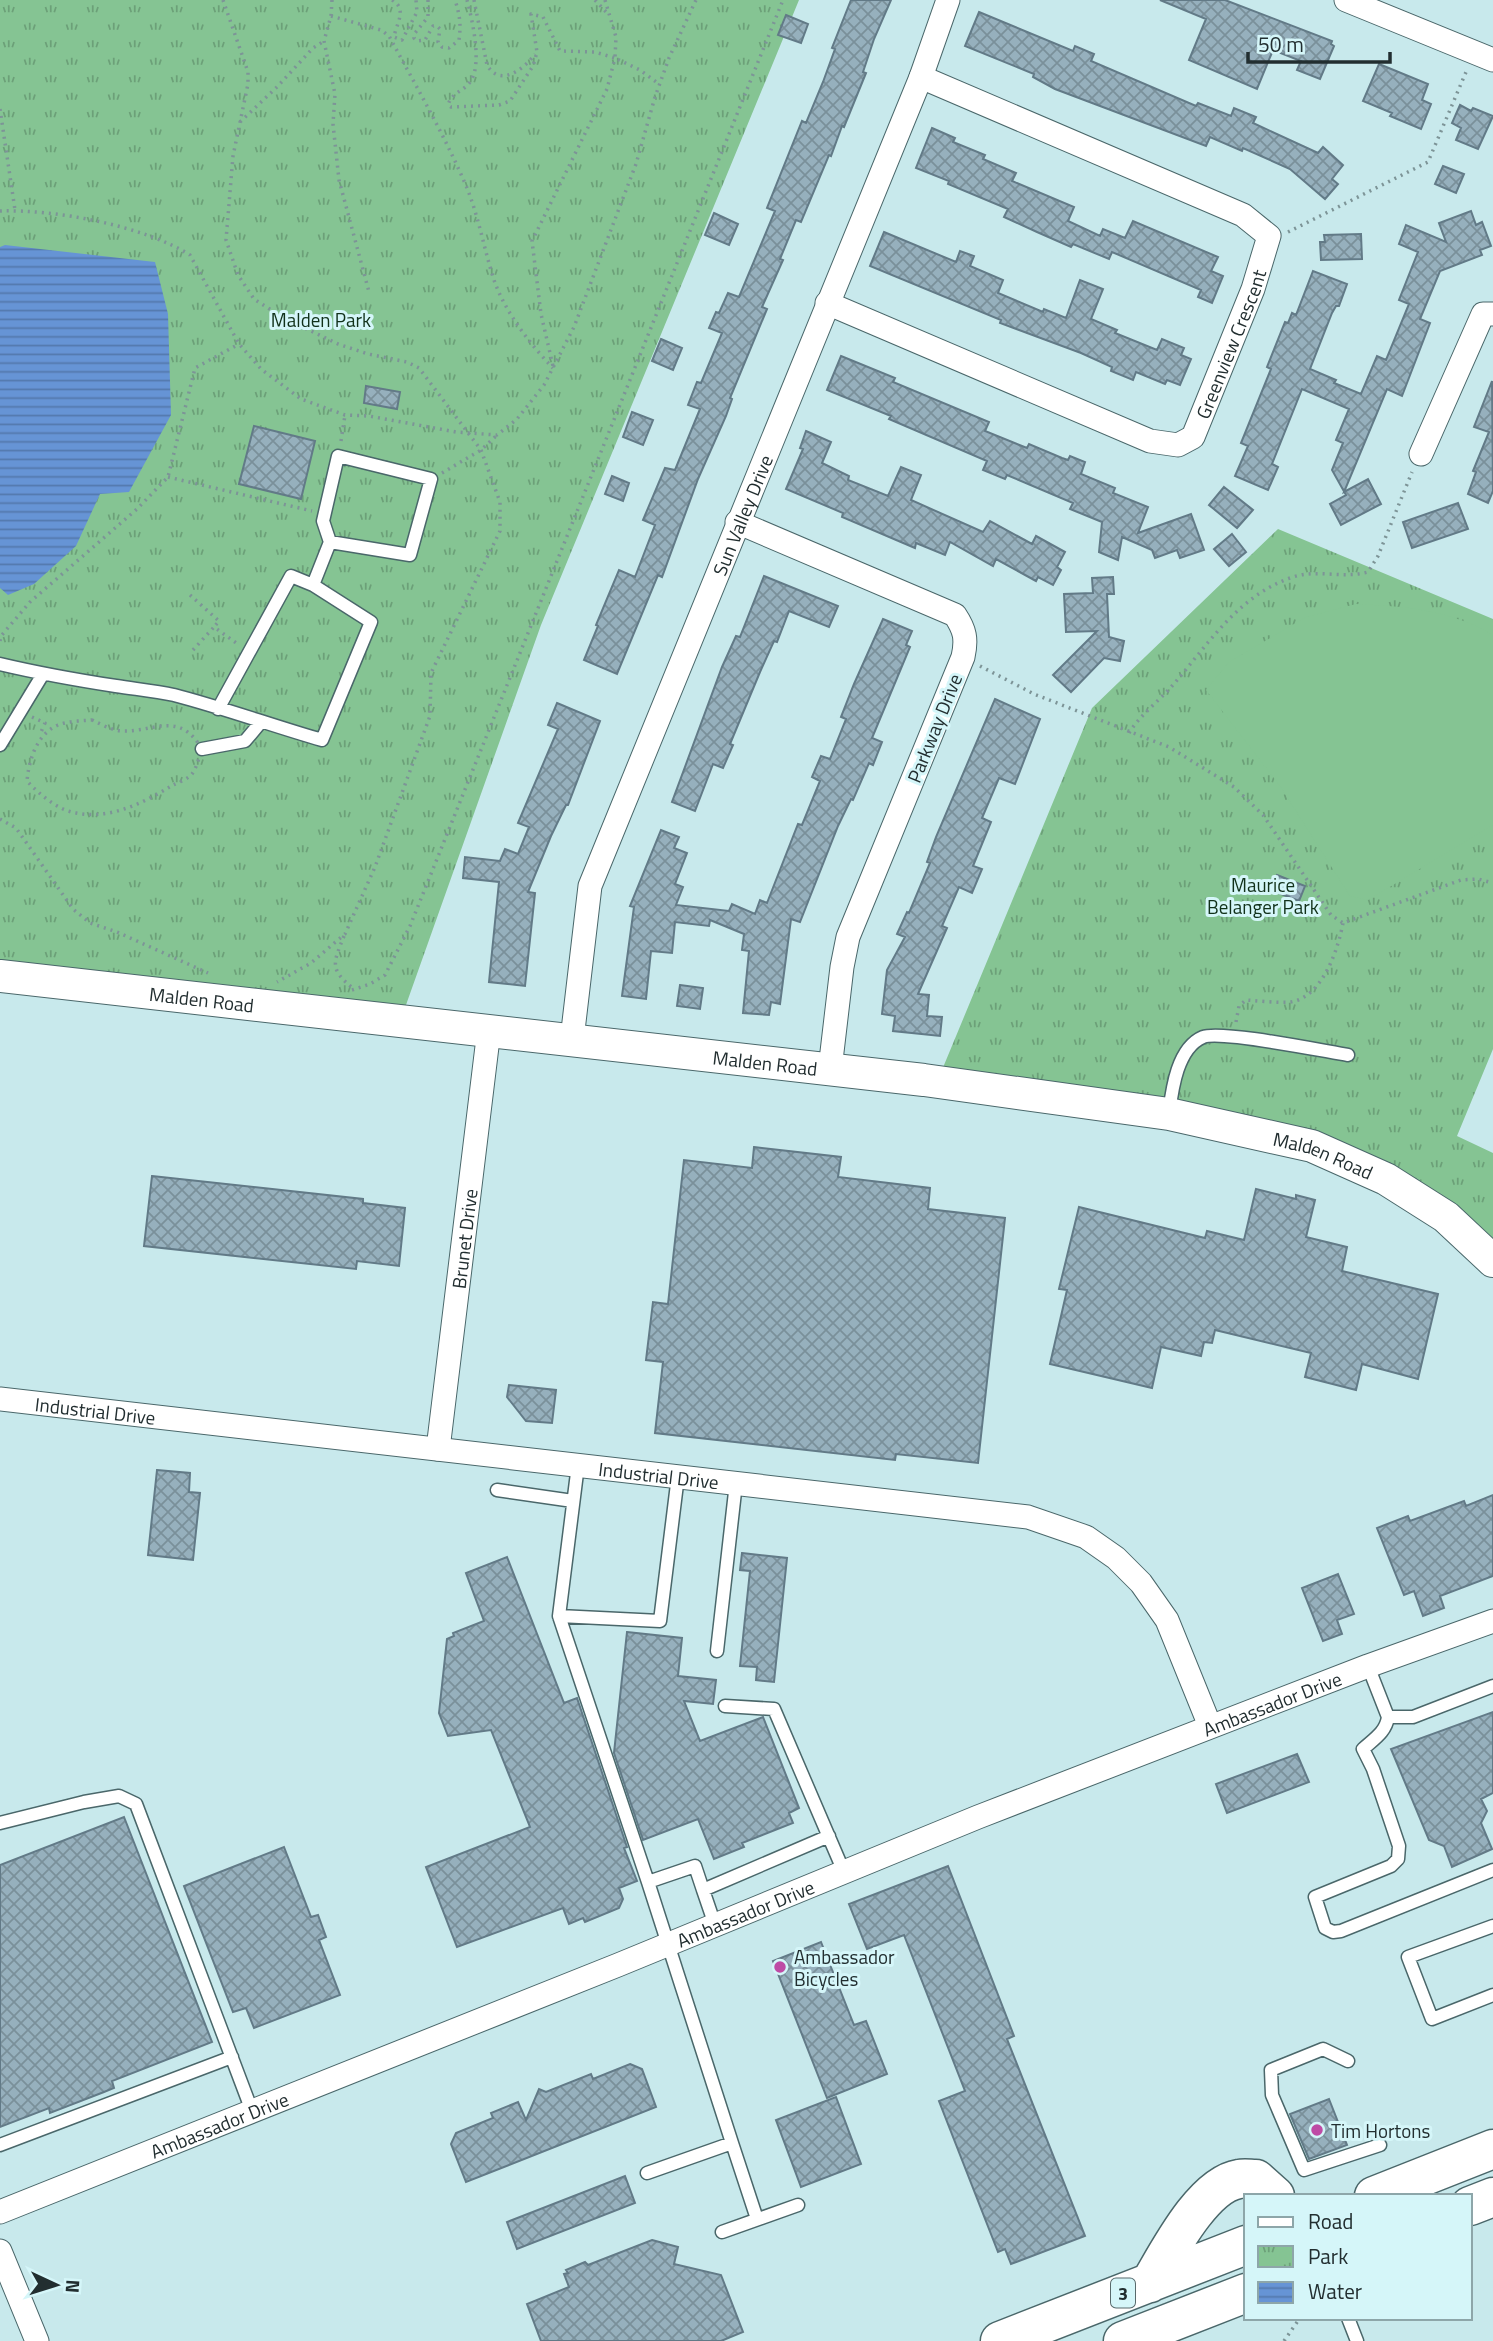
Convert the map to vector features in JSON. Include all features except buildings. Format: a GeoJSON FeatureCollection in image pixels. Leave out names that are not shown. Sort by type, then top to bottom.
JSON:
{"type":"FeatureCollection","features":[{"type":"Feature","properties":{"kind":"highway"},"geometry":{"type":"LineString","coordinates":[[1379,2194],[1493,2149]]}},
{"type":"Feature","properties":{"kind":"highway"},"geometry":{"type":"LineString","coordinates":[[1150,2283],[1185,2225],[1209,2195],[1237,2179],[1256,2179],[1273,2194]]}},
{"type":"Feature","properties":{"kind":"highway"},"geometry":{"type":"LineString","coordinates":[[1472,2205],[1493,2197]]}},
{"type":"Feature","properties":{"kind":"highway","name":"3"},"geometry":{"type":"LineString","coordinates":[[1000,2341],[1244,2246]]}},
{"type":"Feature","properties":{"kind":"highway","name":"3"},"geometry":{"type":"LineString","coordinates":[[1123,2341],[1244,2294]]}},
{"type":"Feature","properties":{"kind":"main road","name":"Malden Road"},"geometry":{"type":"LineString","coordinates":[[0,975],[830,1069],[1169,1114],[1312,1146],[1387,1180],[1446,1217],[1493,1261]]}},
{"type":"Feature","properties":{"kind":"street","name":"Sun Valley Drive"},"geometry":{"type":"LineString","coordinates":[[572,1039],[590,886],[921,77],[948,0]]}},
{"type":"Feature","properties":{"kind":"street"},"geometry":{"type":"LineString","coordinates":[[1346,0],[1483,55]]}},
{"type":"Feature","properties":{"kind":"street"},"geometry":{"type":"LineString","coordinates":[[921,77],[1242,215],[1269,236]]}},
{"type":"Feature","properties":{"kind":"street","name":"Greenview Crescent"},"geometry":{"type":"LineString","coordinates":[[827,303],[1150,441],[1178,445],[1193,437],[1253,289],[1269,236]]}},
{"type":"Feature","properties":{"kind":"street"},"geometry":{"type":"LineString","coordinates":[[1421,454],[1488,314]]}},
{"type":"Feature","properties":{"kind":"street","name":"Parkway Drive"},"geometry":{"type":"LineString","coordinates":[[737,522],[955,615],[965,629],[966,645],[963,657],[849,937],[842,967],[830,1069]]}},
{"type":"Feature","properties":{"kind":"street","name":"Brunet Drive"},"geometry":{"type":"LineString","coordinates":[[438,1449],[489,1030]]}},
{"type":"Feature","properties":{"kind":"street","name":"Industrial Drive"},"geometry":{"type":"LineString","coordinates":[[0,1399],[1028,1517],[1086,1537],[1116,1558],[1141,1583],[1167,1620],[1210,1726]]}},
{"type":"Feature","properties":{"kind":"street","name":"Ambassador Drive"},"geometry":{"type":"LineString","coordinates":[[0,2212],[668,1945],[978,1817],[1210,1726],[1493,1621]]}},
{"type":"Feature","properties":{"kind":"street"},"geometry":{"type":"LineString","coordinates":[[0,2251],[37,2341]]}},
{"type":"Feature","properties":{"kind":"lane"},"geometry":{"type":"LineString","coordinates":[[313,585],[330,542],[323,521],[338,456],[431,479],[410,555],[330,542]]}},
{"type":"Feature","properties":{"kind":"lane"},"geometry":{"type":"LineString","coordinates":[[0,664],[43,674],[172,695],[218,709],[261,722],[322,740],[371,622],[313,585],[291,576],[218,709]]}},
{"type":"Feature","properties":{"kind":"lane"},"geometry":{"type":"LineString","coordinates":[[0,745],[43,674]]}},
{"type":"Feature","properties":{"kind":"lane"},"geometry":{"type":"LineString","coordinates":[[202,749],[245,741],[261,722]]}},
{"type":"Feature","properties":{"kind":"lane"},"geometry":{"type":"LineString","coordinates":[[1169,1114],[1175,1073],[1189,1050],[1201,1038],[1214,1035],[1233,1037],[1348,1055]]}},
{"type":"Feature","properties":{"kind":"lane"},"geometry":{"type":"LineString","coordinates":[[578,1465],[559,1616],[757,2219]]}},
{"type":"Feature","properties":{"kind":"lane"},"geometry":{"type":"LineString","coordinates":[[559,1616],[660,1621],[678,1476]]}},
{"type":"Feature","properties":{"kind":"lane"},"geometry":{"type":"LineString","coordinates":[[717,1651],[736,1483]]}},
{"type":"Feature","properties":{"kind":"lane"},"geometry":{"type":"LineString","coordinates":[[497,1490],[573,1501]]}},
{"type":"Feature","properties":{"kind":"lane"},"geometry":{"type":"LineString","coordinates":[[1368,1666],[1388,1717],[1382,1732],[1363,1748],[1373,1769],[1399,1846],[1398,1859],[1391,1866],[1315,1896],[1325,1928],[1333,1932],[1341,1931],[1493,1870]]}},
{"type":"Feature","properties":{"kind":"lane"},"geometry":{"type":"LineString","coordinates":[[1388,1717],[1413,1717],[1493,1686]]}},
{"type":"Feature","properties":{"kind":"lane"},"geometry":{"type":"LineString","coordinates":[[725,1706],[774,1709],[844,1872]]}},
{"type":"Feature","properties":{"kind":"lane"},"geometry":{"type":"LineString","coordinates":[[0,1822],[119,1796],[136,1804],[253,2111]]}},
{"type":"Feature","properties":{"kind":"lane"},"geometry":{"type":"LineString","coordinates":[[703,1890],[829,1836]]}},
{"type":"Feature","properties":{"kind":"lane"},"geometry":{"type":"LineString","coordinates":[[648,1882],[695,1866],[715,1925]]}},
{"type":"Feature","properties":{"kind":"lane"},"geometry":{"type":"LineString","coordinates":[[1493,1926],[1408,1957],[1432,2019],[1493,1996]]}},
{"type":"Feature","properties":{"kind":"lane"},"geometry":{"type":"LineString","coordinates":[[1348,2061],[1323,2049],[1271,2070],[1272,2095],[1304,2170],[1380,2145]]}},
{"type":"Feature","properties":{"kind":"lane"},"geometry":{"type":"LineString","coordinates":[[0,2145],[232,2057]]}},
{"type":"Feature","properties":{"kind":"lane"},"geometry":{"type":"LineString","coordinates":[[647,2173],[732,2143]]}},
{"type":"Feature","properties":{"kind":"lane"},"geometry":{"type":"LineString","coordinates":[[722,2231],[798,2205]]}},
{"type":"Feature","properties":{"kind":"lane"},"geometry":{"type":"LineString","coordinates":[[1349,2320],[1357,2341]]}},
{"type":"Feature","properties":{"kind":"path"},"geometry":{"type":"LineString","coordinates":[[223,0],[248,72],[248,85],[238,124],[232,169],[226,240],[238,275],[254,299],[282,317],[338,344],[368,354],[407,362],[419,368],[481,450],[500,502],[500,531],[431,673],[430,716],[375,867],[334,961],[339,977],[355,989]]}},
{"type":"Feature","properties":{"kind":"path"},"geometry":{"type":"LineString","coordinates":[[332,0],[324,41],[335,94],[333,124],[339,180],[369,292]]}},
{"type":"Feature","properties":{"kind":"path"},"geometry":{"type":"LineString","coordinates":[[392,0],[400,8],[394,37],[402,40],[417,12],[416,0]]}},
{"type":"Feature","properties":{"kind":"path"},"geometry":{"type":"LineString","coordinates":[[428,0],[428,17],[414,38],[417,41],[425,40],[433,26],[437,26],[440,29],[438,42],[442,47],[449,48],[459,40],[461,29],[455,0]]}},
{"type":"Feature","properties":{"kind":"path"},"geometry":{"type":"LineString","coordinates":[[467,0],[472,19],[475,71],[470,83],[452,95],[448,104],[451,107],[499,105],[510,101],[533,66],[537,52],[531,14],[543,17],[560,51],[595,52],[615,58],[640,70],[659,84]]}},
{"type":"Feature","properties":{"kind":"path"},"geometry":{"type":"LineString","coordinates":[[474,0],[487,65],[491,72],[510,76],[521,70],[537,52]]}},
{"type":"Feature","properties":{"kind":"path"},"geometry":{"type":"LineString","coordinates":[[596,0],[609,16]]}},
{"type":"Feature","properties":{"kind":"path"},"geometry":{"type":"LineString","coordinates":[[553,368],[541,314],[532,241],[607,89],[615,58],[616,37],[605,0]]}},
{"type":"Feature","properties":{"kind":"path"},"geometry":{"type":"LineString","coordinates":[[431,479],[481,450],[517,419],[544,385],[574,327],[636,164],[659,84],[696,0]]}},
{"type":"Feature","properties":{"kind":"path"},"geometry":{"type":"LineString","coordinates":[[343,994],[385,975],[410,926],[783,0]]}},
{"type":"Feature","properties":{"kind":"path"},"geometry":{"type":"LineString","coordinates":[[331,16],[381,30],[389,36],[433,116],[467,188],[495,283],[535,350],[553,368]]}},
{"type":"Feature","properties":{"kind":"path"},"geometry":{"type":"LineString","coordinates":[[238,124],[313,48],[324,41]]}},
{"type":"Feature","properties":{"kind":"path"},"geometry":{"type":"LineString","coordinates":[[1269,236],[1295,230],[1428,162],[1483,55]]}},
{"type":"Feature","properties":{"kind":"path"},"geometry":{"type":"LineString","coordinates":[[0,109],[15,210]]}},
{"type":"Feature","properties":{"kind":"path"},"geometry":{"type":"LineString","coordinates":[[0,211],[39,212],[82,219],[150,234],[177,247],[190,256],[239,344],[261,369],[301,399],[345,415],[369,416],[497,435]]}},
{"type":"Feature","properties":{"kind":"path"},"geometry":{"type":"LineString","coordinates":[[0,638],[30,602],[137,509],[168,477],[195,368],[239,344]]}},
{"type":"Feature","properties":{"kind":"path"},"geometry":{"type":"LineString","coordinates":[[338,456],[345,415]]}},
{"type":"Feature","properties":{"kind":"path"},"geometry":{"type":"LineString","coordinates":[[1129,733],[1213,635],[1262,592],[1293,577],[1368,572],[1378,556],[1421,454]]}},
{"type":"Feature","properties":{"kind":"path"},"geometry":{"type":"LineString","coordinates":[[168,477],[325,514]]}},
{"type":"Feature","properties":{"kind":"path"},"geometry":{"type":"LineString","coordinates":[[190,595],[219,621],[193,650]]}},
{"type":"Feature","properties":{"kind":"path"},"geometry":{"type":"LineString","coordinates":[[214,627],[249,652]]}},
{"type":"Feature","properties":{"kind":"path"},"geometry":{"type":"LineString","coordinates":[[963,657],[1034,694],[1169,747],[1234,787],[1263,816],[1331,915],[1343,923]]}},
{"type":"Feature","properties":{"kind":"path"},"geometry":{"type":"LineString","coordinates":[[21,711],[45,723],[41,732],[44,734]]}},
{"type":"Feature","properties":{"kind":"path"},"geometry":{"type":"LineString","coordinates":[[92,720],[123,732],[162,725],[179,728],[195,738],[202,749],[191,776],[130,808],[98,814],[75,813],[54,804],[27,781],[28,764],[44,734],[59,725],[92,720]]}},
{"type":"Feature","properties":{"kind":"path"},"geometry":{"type":"LineString","coordinates":[[0,819],[16,828],[73,909],[90,923],[117,932],[216,977]]}},
{"type":"Feature","properties":{"kind":"path"},"geometry":{"type":"LineString","coordinates":[[1343,923],[1461,880],[1478,879],[1493,883]]}},
{"type":"Feature","properties":{"kind":"path"},"geometry":{"type":"LineString","coordinates":[[1233,1037],[1239,1006],[1246,1000],[1292,1002],[1313,989],[1332,963],[1343,923]]}},
{"type":"Feature","properties":{"kind":"path"},"geometry":{"type":"LineString","coordinates":[[282,989],[268,987],[311,963],[345,934]]}},
{"type":"Feature","properties":{"kind":"path"},"geometry":{"type":"LineString","coordinates":[[1284,2341],[1299,2320]]}},
{"type":"Feature","properties":{"kind":"green space","name":"Malden Park"},"geometry":{"type":"Polygon","coordinates":[[[0,0],[799,0],[541,625],[401,1019],[0,974],[0,0]]]}},
{"type":"Feature","properties":{"kind":"green space","name":"Maurice Belanger Park"},"geometry":{"type":"Polygon","coordinates":[[[1278,529],[1493,619],[1493,1049],[1457,1136],[1493,1153],[1493,1266],[1339,1156],[937,1082],[1092,708],[1278,529]]]}},
{"type":"Feature","properties":{"kind":"green space"},"geometry":{"type":"Polygon","coordinates":[[[1356,604],[1427,611],[1461,620],[1493,635],[1493,825],[1368,900],[1350,896],[1280,786],[1206,690],[1229,662],[1306,617],[1356,604]]]}},
{"type":"Feature","properties":{"kind":"water"},"geometry":{"type":"Polygon","coordinates":[[[5,245],[155,262],[168,314],[171,415],[129,492],[100,494],[76,546],[34,584],[8,595],[0,588],[0,247],[5,245]]]}},
{"type":"Feature","properties":{"kind":"place","name":"Ambassador Bicycles"},"geometry":{"type":"Point","coordinates":[780,1967]}},
{"type":"Feature","properties":{"kind":"place","name":"Tim Hortons"},"geometry":{"type":"Point","coordinates":[1317,2130]}}]}
